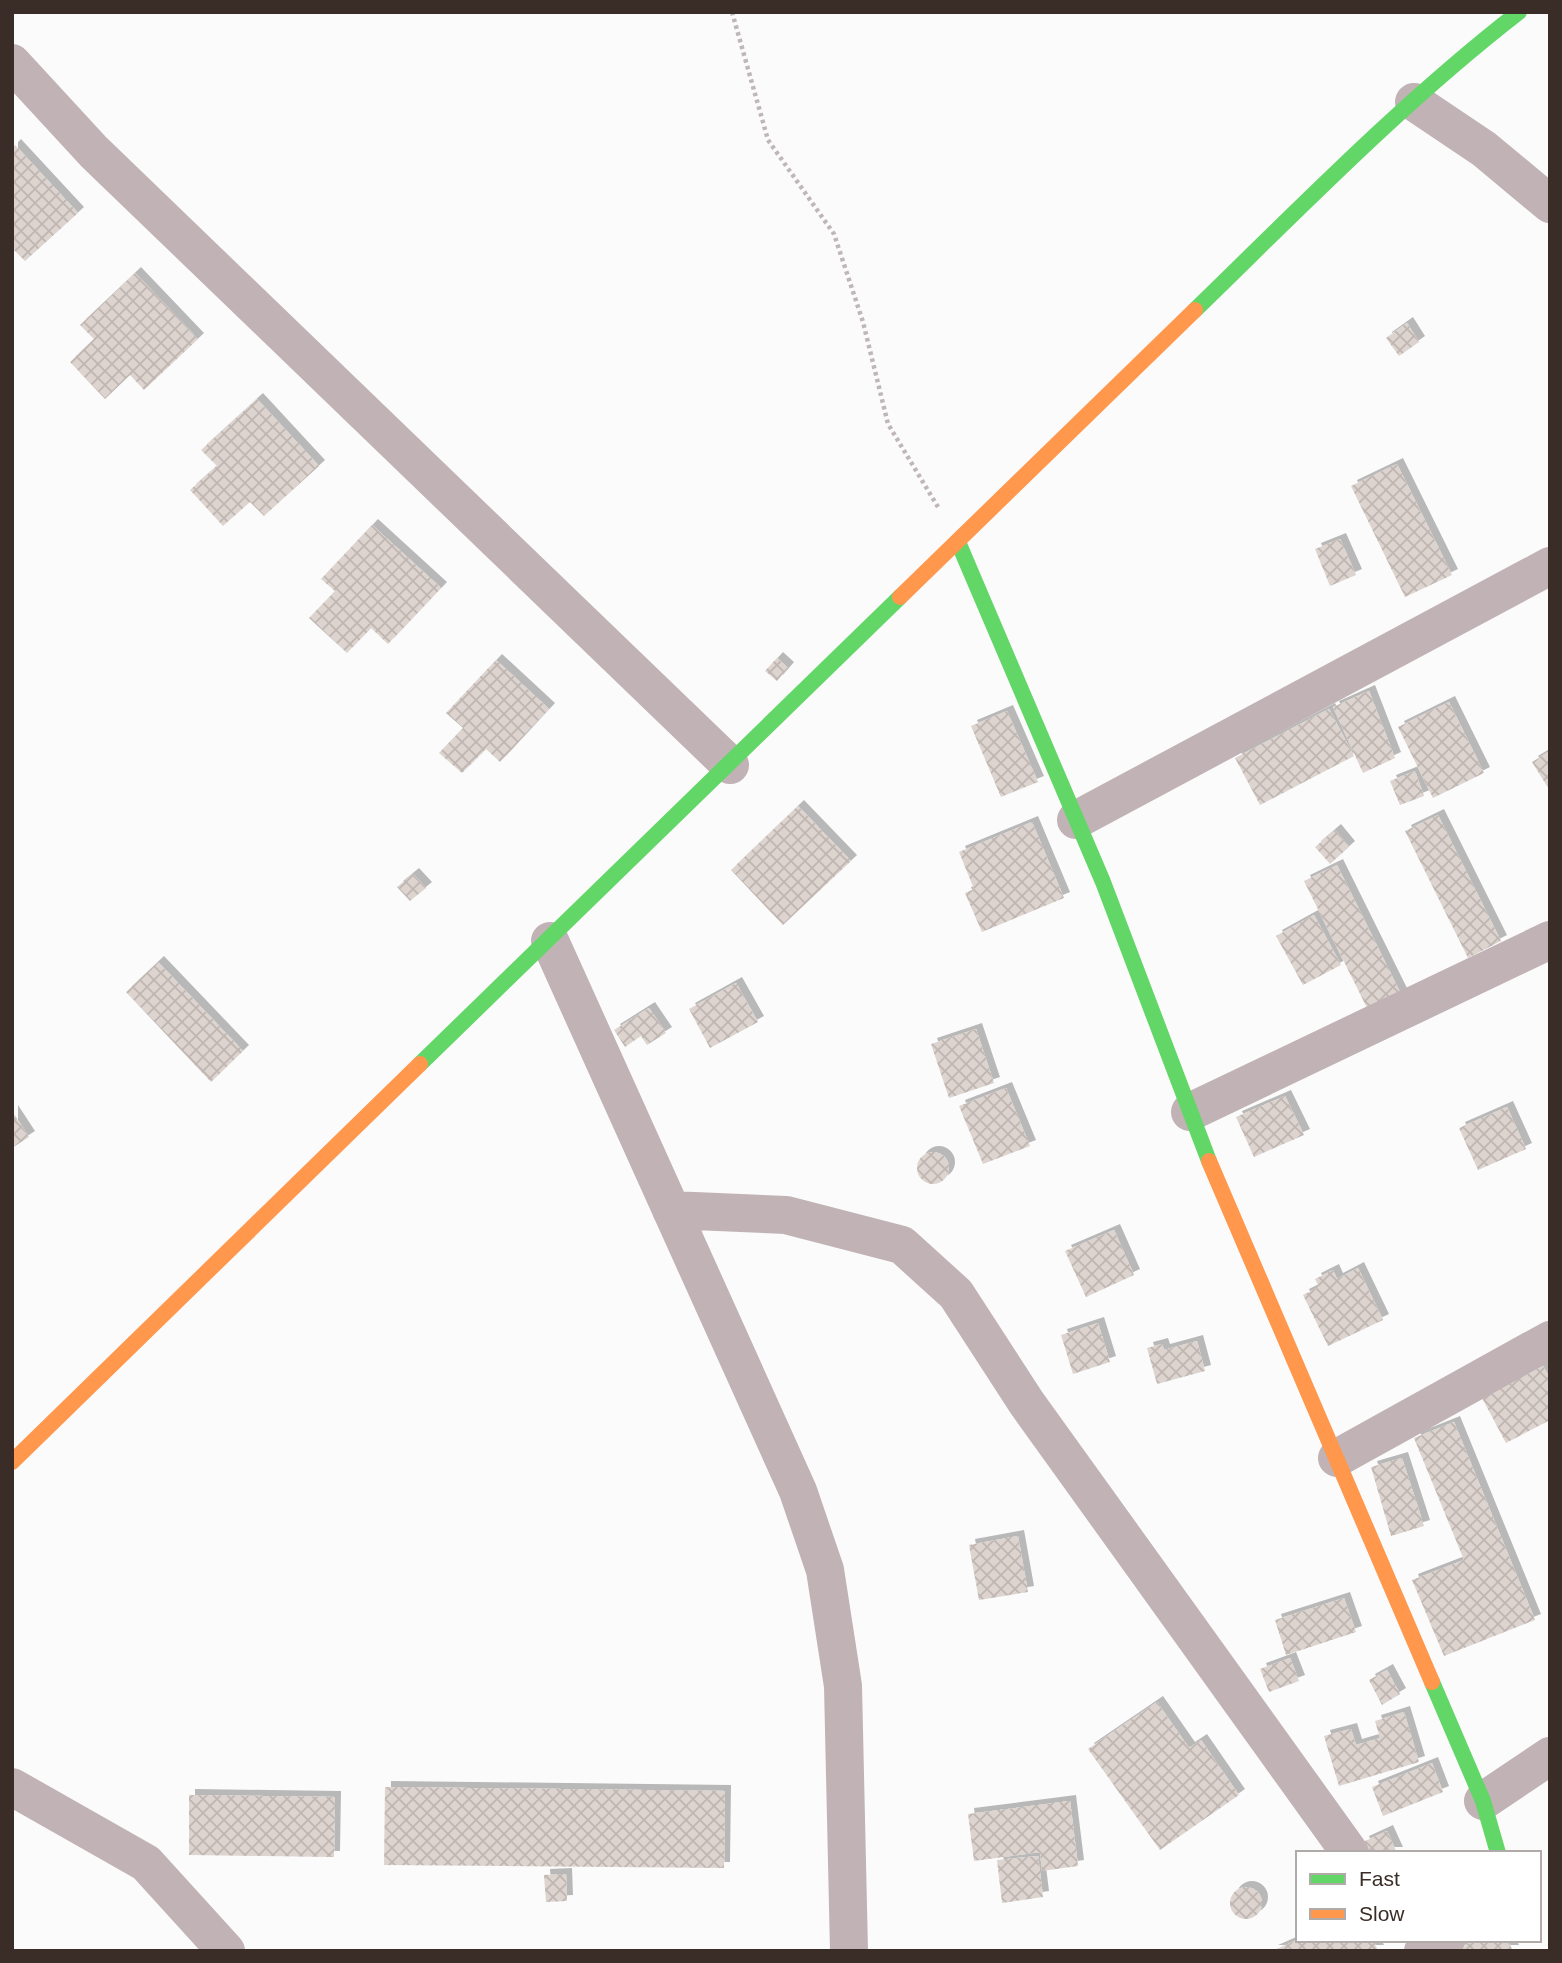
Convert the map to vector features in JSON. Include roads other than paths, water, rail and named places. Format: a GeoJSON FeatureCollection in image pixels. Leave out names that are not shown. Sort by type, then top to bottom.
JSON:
{"type":"FeatureCollection","features":[{"type":"Feature","properties":{"kind":"street"},"geometry":{"type":"LineString","coordinates":[[12,1461],[550,941],[1334,174],[1473,48],[1520,12]]}},
{"type":"Feature","properties":{"kind":"street"},"geometry":{"type":"LineString","coordinates":[[12,63],[94,152],[730,765]]}},
{"type":"Feature","properties":{"kind":"street"},"geometry":{"type":"LineString","coordinates":[[1414,102],[1484,149],[1550,204]]}},
{"type":"Feature","properties":{"kind":"street"},"geometry":{"type":"LineString","coordinates":[[958,542],[1076,820],[1227,1209],[1337,1458],[1483,1801],[1497,1851]]}},
{"type":"Feature","properties":{"kind":"street"},"geometry":{"type":"LineString","coordinates":[[1076,820],[1550,566]]}},
{"type":"Feature","properties":{"kind":"street"},"geometry":{"type":"LineString","coordinates":[[1190,1112],[1550,940]]}},
{"type":"Feature","properties":{"kind":"street"},"geometry":{"type":"LineString","coordinates":[[550,941],[798,1491],[825,1570],[842,1686],[849,1951]]}},
{"type":"Feature","properties":{"kind":"street"},"geometry":{"type":"LineString","coordinates":[[671,1210],[786,1215],[902,1245],[956,1294],[1026,1402],[1320,1807],[1349,1851]]}},
{"type":"Feature","properties":{"kind":"street"},"geometry":{"type":"LineString","coordinates":[[1337,1458],[1550,1340]]}},
{"type":"Feature","properties":{"kind":"street"},"geometry":{"type":"LineString","coordinates":[[1483,1801],[1550,1756]]}},
{"type":"Feature","properties":{"kind":"street"},"geometry":{"type":"LineString","coordinates":[[12,1787],[146,1863],[226,1951]]}},
{"type":"Feature","properties":{"kind":"street"},"geometry":{"type":"LineString","coordinates":[[1423,1951],[1442,1942]]}}]}
